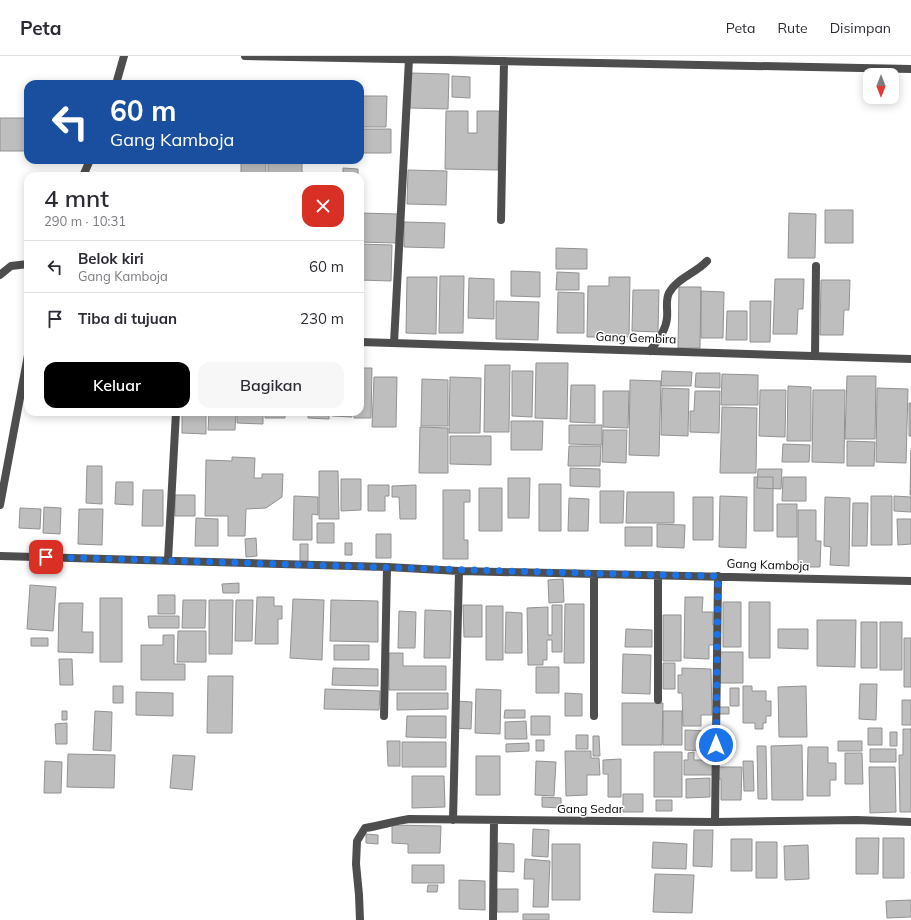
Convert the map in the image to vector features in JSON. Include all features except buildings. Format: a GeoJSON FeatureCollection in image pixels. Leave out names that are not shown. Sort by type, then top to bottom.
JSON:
{"type":"FeatureCollection","features":[{"type":"Feature","properties":{"kind":"street"},"geometry":{"type":"LineString","coordinates":[[117,80],[124,56]]}},
{"type":"Feature","properties":{"kind":"street"},"geometry":{"type":"LineString","coordinates":[[245,56],[911,69]]}},
{"type":"Feature","properties":{"kind":"street"},"geometry":{"type":"LineString","coordinates":[[394,343],[409,59]]}},
{"type":"Feature","properties":{"kind":"street"},"geometry":{"type":"LineString","coordinates":[[501,220],[504,61]]}},
{"type":"Feature","properties":{"kind":"street"},"geometry":{"type":"LineString","coordinates":[[650,351],[659,340],[666,326],[667,300],[674,285],[698,270],[707,261]]}},
{"type":"Feature","properties":{"kind":"street"},"geometry":{"type":"LineString","coordinates":[[0,274],[11,266],[24,264]]}},
{"type":"Feature","properties":{"kind":"street"},"geometry":{"type":"LineString","coordinates":[[815,356],[816,266]]}},
{"type":"Feature","properties":{"kind":"street","name":"Gang Gembira"},"geometry":{"type":"LineString","coordinates":[[364,342],[911,359]]}},
{"type":"Feature","properties":{"kind":"street"},"geometry":{"type":"LineString","coordinates":[[0,505],[24,376]]}},
{"type":"Feature","properties":{"kind":"street"},"geometry":{"type":"LineString","coordinates":[[168,560],[176,416]]}},
{"type":"Feature","properties":{"kind":"street","name":"Gang Kamboja"},"geometry":{"type":"LineString","coordinates":[[0,556],[387,567],[458,571],[911,581]]}},
{"type":"Feature","properties":{"kind":"street"},"geometry":{"type":"LineString","coordinates":[[384,716],[387,567]]}},
{"type":"Feature","properties":{"kind":"street"},"geometry":{"type":"LineString","coordinates":[[453,820],[458,571]]}},
{"type":"Feature","properties":{"kind":"street"},"geometry":{"type":"LineString","coordinates":[[594,574],[594,716]]}},
{"type":"Feature","properties":{"kind":"street"},"geometry":{"type":"LineString","coordinates":[[658,575],[658,700]]}},
{"type":"Feature","properties":{"kind":"street"},"geometry":{"type":"LineString","coordinates":[[715,822],[718,576]]}},
{"type":"Feature","properties":{"kind":"street"},"geometry":{"type":"LineString","coordinates":[[494,820],[494,920]]}},
{"type":"Feature","properties":{"kind":"street","name":"Gang Sedar"},"geometry":{"type":"LineString","coordinates":[[360,920],[356,864],[357,841],[365,828],[381,826],[392,821],[494,820],[715,822],[857,820],[911,822]]}},
{"type":"Feature","properties":{"kind":"route"},"geometry":{"type":"LineString","coordinates":[[46,557],[387,567],[458,571],[718,576],[716,745]]}}]}
